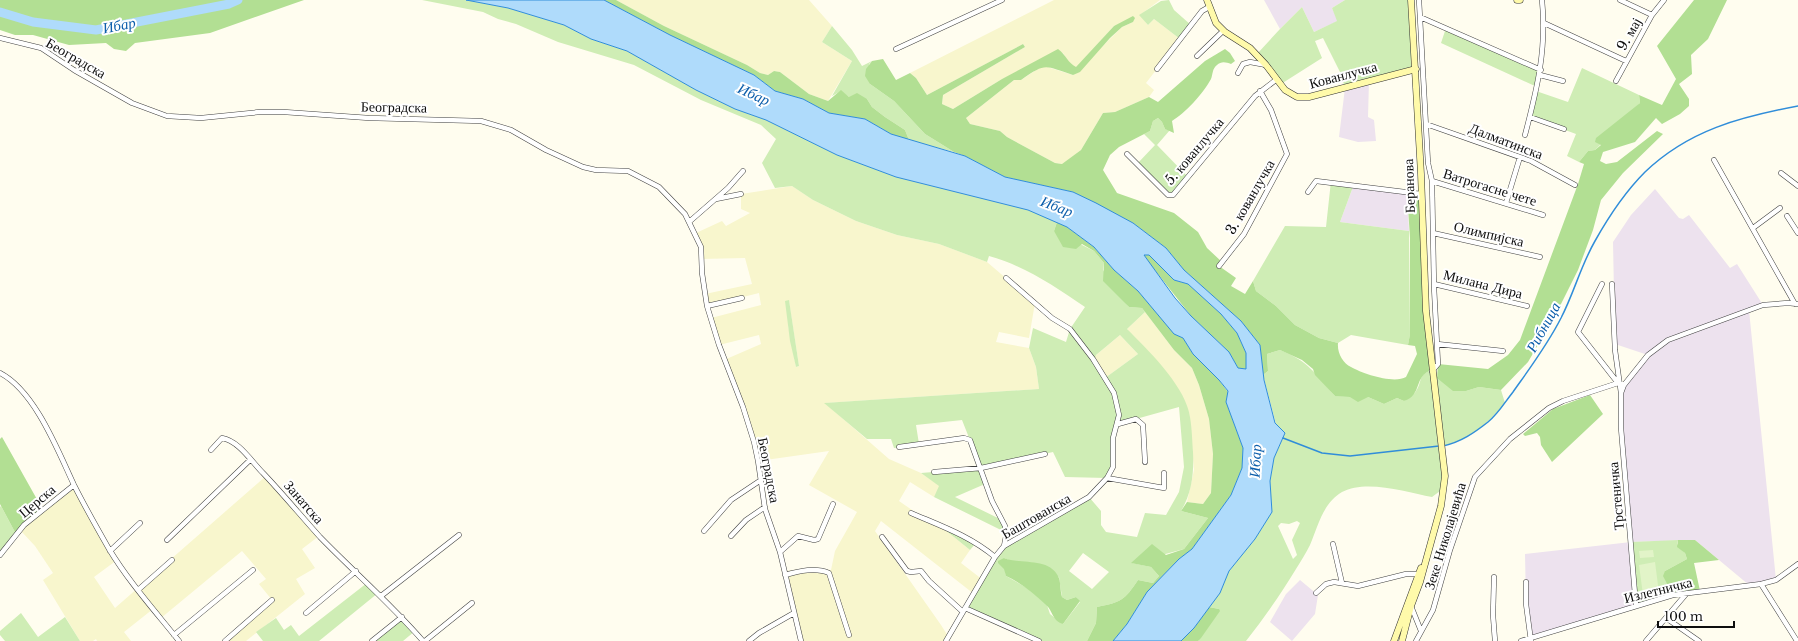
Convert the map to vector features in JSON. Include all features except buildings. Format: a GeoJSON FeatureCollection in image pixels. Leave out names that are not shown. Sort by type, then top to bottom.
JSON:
{"type":"FeatureCollection","features":[{"type":"Feature","properties":{"kind":"main road","name":"Кованлучка"},"geometry":{"type":"LineString","coordinates":[[1207,0],[1216,23],[1223,31],[1250,48],[1266,65],[1285,90],[1292,96],[1309,97],[1416,69]]}},
{"type":"Feature","properties":{"kind":"main road","name":"Беранова"},"geometry":{"type":"LineString","coordinates":[[1402,641],[1411,606],[1420,582],[1444,488],[1444,463],[1426,311],[1412,0]]}},
{"type":"Feature","properties":{"kind":"main road"},"geometry":{"type":"LineString","coordinates":[[1394,641],[1418,574],[1425,562]]}},
{"type":"Feature","properties":{"kind":"street"},"geometry":{"type":"LineString","coordinates":[[896,49],[1002,0]]}},
{"type":"Feature","properties":{"kind":"street","name":"Беранова"},"geometry":{"type":"LineString","coordinates":[[1419,0],[1426,124],[1432,181],[1434,284],[1438,364],[1432,371]]}},
{"type":"Feature","properties":{"kind":"street"},"geometry":{"type":"LineString","coordinates":[[1524,136],[1540,73],[1544,23],[1542,0]]}},
{"type":"Feature","properties":{"kind":"street"},"geometry":{"type":"LineString","coordinates":[[1620,0],[1652,15]]}},
{"type":"Feature","properties":{"kind":"street","name":"9. мај"},"geometry":{"type":"LineString","coordinates":[[1616,81],[1652,15],[1664,0]]}},
{"type":"Feature","properties":{"kind":"street"},"geometry":{"type":"LineString","coordinates":[[1158,69],[1202,11],[1209,7]]}},
{"type":"Feature","properties":{"kind":"street"},"geometry":{"type":"LineString","coordinates":[[1420,17],[1540,73],[1563,81]]}},
{"type":"Feature","properties":{"kind":"street"},"geometry":{"type":"LineString","coordinates":[[1544,23],[1626,61]]}},
{"type":"Feature","properties":{"kind":"street"},"geometry":{"type":"LineString","coordinates":[[1197,56],[1223,31]]}},
{"type":"Feature","properties":{"kind":"street","name":"Београдска"},"geometry":{"type":"LineString","coordinates":[[0,38],[41,48],[74,70],[132,103],[167,116],[201,118],[260,112],[284,112],[369,118],[481,121],[495,124],[516,133],[546,150],[583,166],[596,170],[628,171],[652,182],[672,199],[685,214],[701,247],[702,273],[707,306],[719,345],[744,407],[758,461],[765,507],[770,527],[780,552],[801,641]]}},
{"type":"Feature","properties":{"kind":"street"},"geometry":{"type":"LineString","coordinates":[[1238,73],[1243,64],[1250,62],[1266,65]]}},
{"type":"Feature","properties":{"kind":"street","name":"5. кованлучка"},"geometry":{"type":"LineString","coordinates":[[1128,154],[1166,194],[1173,195],[1260,91],[1277,79]]}},
{"type":"Feature","properties":{"kind":"street","name":"3. кованлучка"},"geometry":{"type":"LineString","coordinates":[[1219,266],[1244,234],[1287,154],[1271,110],[1260,91]]}},
{"type":"Feature","properties":{"kind":"street"},"geometry":{"type":"LineString","coordinates":[[1530,117],[1564,129]]}},
{"type":"Feature","properties":{"kind":"street","name":"Далматинска"},"geometry":{"type":"LineString","coordinates":[[1426,124],[1520,157],[1575,185]]}},
{"type":"Feature","properties":{"kind":"street"},"geometry":{"type":"LineString","coordinates":[[1506,203],[1520,157]]}},
{"type":"Feature","properties":{"kind":"street"},"geometry":{"type":"LineString","coordinates":[[1602,284],[1578,332],[1618,383],[1624,385],[1648,355],[1668,340],[1762,305],[1797,304],[1714,160]]}},
{"type":"Feature","properties":{"kind":"street"},"geometry":{"type":"LineString","coordinates":[[689,222],[716,199],[743,171]]}},
{"type":"Feature","properties":{"kind":"street"},"geometry":{"type":"LineString","coordinates":[[1421,174],[1430,173]]}},
{"type":"Feature","properties":{"kind":"street"},"geometry":{"type":"LineString","coordinates":[[1780,173],[1798,186]]}},
{"type":"Feature","properties":{"kind":"street"},"geometry":{"type":"LineString","coordinates":[[1308,192],[1316,181],[1421,194]]}},
{"type":"Feature","properties":{"kind":"street","name":"Ватрогасне чете"},"geometry":{"type":"LineString","coordinates":[[1432,181],[1543,215]]}},
{"type":"Feature","properties":{"kind":"street"},"geometry":{"type":"LineString","coordinates":[[716,199],[741,194]]}},
{"type":"Feature","properties":{"kind":"street"},"geometry":{"type":"LineString","coordinates":[[1753,228],[1780,208]]}},
{"type":"Feature","properties":{"kind":"street"},"geometry":{"type":"LineString","coordinates":[[1787,216],[1798,233]]}},
{"type":"Feature","properties":{"kind":"street","name":"Олимпијска"},"geometry":{"type":"LineString","coordinates":[[1433,233],[1540,257]]}},
{"type":"Feature","properties":{"kind":"street","name":"Баштованска"},"geometry":{"type":"LineString","coordinates":[[946,641],[995,557],[1004,546],[1089,497],[1107,478],[1112,467],[1113,438],[1118,424],[1119,415],[1118,402],[1114,393],[1083,344],[1070,329],[1052,318],[1006,278]]}},
{"type":"Feature","properties":{"kind":"street","name":"Милана Дира"},"geometry":{"type":"LineString","coordinates":[[1434,284],[1527,306]]}},
{"type":"Feature","properties":{"kind":"street"},"geometry":{"type":"LineString","coordinates":[[1612,284],[1618,383],[1621,393]]}},
{"type":"Feature","properties":{"kind":"street"},"geometry":{"type":"LineString","coordinates":[[707,306],[742,298]]}},
{"type":"Feature","properties":{"kind":"street"},"geometry":{"type":"LineString","coordinates":[[1437,344],[1503,351]]}},
{"type":"Feature","properties":{"kind":"street"},"geometry":{"type":"LineString","coordinates":[[0,373],[12,380],[19,387],[33,407],[55,443],[74,485],[110,550],[138,590],[179,641]]}},
{"type":"Feature","properties":{"kind":"street","name":"Зеке Николајевића"},"geometry":{"type":"LineString","coordinates":[[1416,641],[1434,610],[1450,550],[1475,477],[1510,439],[1549,408],[1563,401],[1618,383]]}},
{"type":"Feature","properties":{"kind":"street","name":"Трстеничка"},"geometry":{"type":"LineString","coordinates":[[1624,385],[1621,393],[1622,443],[1636,606]]}},
{"type":"Feature","properties":{"kind":"street"},"geometry":{"type":"LineString","coordinates":[[1118,424],[1136,419],[1143,425],[1145,462]]}},
{"type":"Feature","properties":{"kind":"street","name":"Занатска"},"geometry":{"type":"LineString","coordinates":[[211,450],[222,438],[230,439],[286,497],[319,536],[356,571],[424,641],[472,603]]}},
{"type":"Feature","properties":{"kind":"street"},"geometry":{"type":"LineString","coordinates":[[899,447],[967,438],[970,440],[992,501],[1005,526],[1006,536],[1004,546]]}},
{"type":"Feature","properties":{"kind":"street"},"geometry":{"type":"LineString","coordinates":[[934,472],[981,468],[1046,454]]}},
{"type":"Feature","properties":{"kind":"street"},"geometry":{"type":"LineString","coordinates":[[167,540],[250,460]]}},
{"type":"Feature","properties":{"kind":"street"},"geometry":{"type":"LineString","coordinates":[[1107,478],[1164,488],[1164,473]]}},
{"type":"Feature","properties":{"kind":"street"},"geometry":{"type":"LineString","coordinates":[[704,531],[731,500],[761,480]]}},
{"type":"Feature","properties":{"kind":"street","name":"Церска"},"geometry":{"type":"LineString","coordinates":[[0,554],[24,525],[74,485]]}},
{"type":"Feature","properties":{"kind":"street"},"geometry":{"type":"LineString","coordinates":[[780,552],[798,536],[814,540],[818,539],[833,504]]}},
{"type":"Feature","properties":{"kind":"street"},"geometry":{"type":"LineString","coordinates":[[730,536],[746,520],[765,507]]}},
{"type":"Feature","properties":{"kind":"street"},"geometry":{"type":"LineString","coordinates":[[911,513],[955,530],[982,546],[995,557]]}},
{"type":"Feature","properties":{"kind":"street"},"geometry":{"type":"LineString","coordinates":[[110,550],[140,523]]}},
{"type":"Feature","properties":{"kind":"street"},"geometry":{"type":"LineString","coordinates":[[381,596],[459,535]]}},
{"type":"Feature","properties":{"kind":"street"},"geometry":{"type":"LineString","coordinates":[[882,537],[907,571],[921,571],[924,573],[929,581],[964,610],[1039,641]]}},
{"type":"Feature","properties":{"kind":"street"},"geometry":{"type":"LineString","coordinates":[[1333,544],[1342,583]]}},
{"type":"Feature","properties":{"kind":"street"},"geometry":{"type":"LineString","coordinates":[[138,590],[172,560]]}},
{"type":"Feature","properties":{"kind":"street","name":"Излетничка"},"geometry":{"type":"LineString","coordinates":[[1521,641],[1636,606],[1687,593],[1761,584],[1776,580],[1798,564]]}},
{"type":"Feature","properties":{"kind":"street"},"geometry":{"type":"LineString","coordinates":[[174,635],[253,570]]}},
{"type":"Feature","properties":{"kind":"street"},"geometry":{"type":"LineString","coordinates":[[785,575],[801,570],[822,571],[829,573],[849,635]]}},
{"type":"Feature","properties":{"kind":"street"},"geometry":{"type":"LineString","coordinates":[[306,613],[356,571]]}},
{"type":"Feature","properties":{"kind":"street"},"geometry":{"type":"LineString","coordinates":[[1316,593],[1326,584],[1334,582],[1358,586],[1367,585],[1400,575],[1418,574]]}},
{"type":"Feature","properties":{"kind":"street"},"geometry":{"type":"LineString","coordinates":[[1494,577],[1493,615],[1496,641]]}},
{"type":"Feature","properties":{"kind":"street"},"geometry":{"type":"LineString","coordinates":[[1526,582],[1526,604],[1531,639]]}},
{"type":"Feature","properties":{"kind":"street"},"geometry":{"type":"LineString","coordinates":[[1761,584],[1797,641]]}},
{"type":"Feature","properties":{"kind":"street"},"geometry":{"type":"LineString","coordinates":[[1646,641],[1687,593]]}},
{"type":"Feature","properties":{"kind":"street"},"geometry":{"type":"LineString","coordinates":[[225,641],[272,600]]}},
{"type":"Feature","properties":{"kind":"street"},"geometry":{"type":"LineString","coordinates":[[1411,606],[1421,631]]}},
{"type":"Feature","properties":{"kind":"street"},"geometry":{"type":"LineString","coordinates":[[749,641],[759,633],[794,613]]}},
{"type":"Feature","properties":{"kind":"street"},"geometry":{"type":"LineString","coordinates":[[372,641],[402,617]]}},
{"type":"Feature","properties":{"kind":"street"},"geometry":{"type":"LineString","coordinates":[[1666,618],[1699,641]]}},
{"type":"Feature","properties":{"kind":"shaded area"},"geometry":{"type":"Polygon","coordinates":[[[616,0],[809,0],[832,26],[822,42],[852,61],[828,101],[809,94],[780,72],[774,71],[768,75],[760,73],[747,65],[664,26],[616,0]]]}},
{"type":"Feature","properties":{"kind":"shaded area"},"geometry":{"type":"Polygon","coordinates":[[[1054,0],[1160,0],[1140,15],[1148,25],[1154,19],[1180,39],[1146,83],[1154,90],[1149,97],[1115,112],[1103,113],[1081,150],[1063,164],[1055,163],[1007,137],[1000,131],[970,124],[966,118],[1014,80],[1021,80],[1039,68],[1044,66],[1073,75],[1122,27],[1133,22],[1114,26],[1076,68],[1070,65],[1063,53],[1002,79],[953,109],[942,104],[943,95],[1025,47],[1023,44],[927,95],[916,78],[910,73],[1054,0]]]}},
{"type":"Feature","properties":{"kind":"shaded area"},"geometry":{"type":"Polygon","coordinates":[[[1264,0],[1345,0],[1332,8],[1338,21],[1314,32],[1302,7],[1280,29],[1264,0]]]}},
{"type":"Feature","properties":{"kind":"shaded area"},"geometry":{"type":"Polygon","coordinates":[[[1369,81],[1368,117],[1374,120],[1376,141],[1358,142],[1339,137],[1345,88],[1369,81]]]}},
{"type":"Feature","properties":{"kind":"shaded area"},"geometry":{"type":"Polygon","coordinates":[[[1354,184],[1407,192],[1409,231],[1340,222],[1354,184]]]}},
{"type":"Feature","properties":{"kind":"shaded area"},"geometry":{"type":"Polygon","coordinates":[[[792,186],[813,200],[856,221],[897,235],[939,244],[987,262],[1035,303],[1029,338],[999,332],[996,342],[1029,348],[1036,367],[1039,389],[825,403],[889,459],[921,473],[940,486],[934,497],[910,482],[899,501],[912,510],[911,513],[939,525],[970,550],[961,563],[983,580],[974,594],[881,521],[875,531],[941,625],[948,636],[946,641],[801,641],[785,571],[809,568],[831,570],[835,551],[857,512],[809,485],[829,451],[758,461],[754,442],[724,360],[761,344],[759,335],[719,345],[711,318],[761,305],[759,293],[707,306],[705,294],[752,284],[745,258],[701,259],[696,233],[722,221],[726,226],[750,213],[741,209],[741,194],[792,186]],[[789,301],[788,325],[796,367],[799,366],[789,301]]]}},
{"type":"Feature","properties":{"kind":"shaded area"},"geometry":{"type":"Polygon","coordinates":[[[1655,189],[1679,218],[1683,219],[1689,215],[1730,268],[1737,264],[1763,305],[1749,310],[1776,580],[1749,585],[1695,540],[1632,542],[1636,606],[1532,637],[1526,604],[1525,554],[1631,542],[1621,393],[1648,355],[1615,344],[1613,242],[1631,215],[1655,189]]]}},
{"type":"Feature","properties":{"kind":"shaded area"},"geometry":{"type":"Polygon","coordinates":[[[1145,312],[1174,350],[1192,368],[1199,385],[1209,419],[1213,454],[1211,493],[1203,504],[1187,502],[1194,470],[1189,412],[1127,329],[1145,312]]]}},
{"type":"Feature","properties":{"kind":"shaded area"},"geometry":{"type":"Polygon","coordinates":[[[1120,335],[1138,354],[1105,378],[1094,360],[1095,356],[1120,335]]]}},
{"type":"Feature","properties":{"kind":"shaded area"},"geometry":{"type":"Polygon","coordinates":[[[266,476],[319,536],[302,549],[315,568],[296,579],[305,594],[246,641],[225,641],[272,600],[259,584],[266,579],[242,551],[161,618],[153,609],[124,632],[131,641],[97,641],[96,639],[93,641],[80,641],[43,580],[53,573],[35,546],[21,531],[74,485],[117,560],[94,577],[115,608],[266,476]]]}},
{"type":"Feature","properties":{"kind":"shaded area"},"geometry":{"type":"Polygon","coordinates":[[[1300,580],[1318,595],[1315,614],[1292,641],[1270,622],[1286,594],[1300,580]]]}},
{"type":"Feature","properties":{"kind":"green space"},"geometry":{"type":"Polygon","coordinates":[[[0,0],[304,0],[210,33],[135,43],[126,51],[114,49],[106,43],[69,45],[33,35],[15,35],[0,30],[0,0]]]}},
{"type":"Feature","properties":{"kind":"green space"},"geometry":{"type":"Polygon","coordinates":[[[422,0],[466,0],[508,8],[564,25],[591,39],[627,51],[696,90],[735,109],[766,120],[837,155],[896,177],[1028,210],[1057,222],[1054,231],[1094,251],[1104,263],[1103,270],[1118,294],[1129,307],[1142,308],[1145,312],[1127,329],[1154,357],[1172,379],[1185,401],[1190,417],[1193,475],[1188,497],[1181,511],[1208,518],[1184,549],[1132,563],[1151,567],[1159,576],[1153,583],[1138,580],[1121,600],[1112,604],[1097,607],[1096,623],[1087,641],[1039,641],[965,608],[1004,546],[1089,497],[1101,511],[1101,525],[1106,532],[1137,537],[1145,513],[1166,515],[1179,492],[1184,467],[1179,407],[1118,424],[1114,431],[1113,467],[1107,478],[1065,477],[1053,452],[981,468],[962,420],[916,425],[919,444],[894,448],[891,439],[867,439],[824,403],[1039,389],[1036,367],[1029,348],[1033,328],[1066,342],[1070,329],[1085,307],[1039,277],[1002,260],[989,256],[987,262],[939,244],[897,235],[856,221],[813,200],[792,186],[775,188],[762,163],[776,139],[761,125],[701,100],[634,65],[558,42],[483,12],[422,0]],[[1120,335],[1096,355],[1094,360],[1105,378],[1138,354],[1120,335]],[[1083,553],[1069,571],[1092,589],[1109,572],[1083,553]],[[1004,558],[1006,576],[1029,589],[1047,605],[1050,614],[1063,624],[1080,602],[1076,597],[1067,600],[1062,597],[1059,577],[1024,563],[1013,562],[1004,558]]]}},
{"type":"Feature","properties":{"kind":"green space"},"geometry":{"type":"Polygon","coordinates":[[[604,0],[616,0],[664,26],[747,65],[760,73],[768,75],[774,71],[780,72],[809,94],[828,101],[841,90],[849,97],[857,93],[867,99],[872,107],[905,130],[909,140],[891,134],[865,119],[829,113],[803,99],[775,91],[754,75],[670,35],[604,0]]]}},
{"type":"Feature","properties":{"kind":"green space"},"geometry":{"type":"Polygon","coordinates":[[[1169,0],[1174,10],[1191,25],[1180,39],[1154,19],[1148,25],[1139,15],[1161,1],[1169,0]]]}},
{"type":"Feature","properties":{"kind":"green space"},"geometry":{"type":"Polygon","coordinates":[[[1345,0],[1411,0],[1416,69],[1345,88],[1341,74],[1323,38],[1315,41],[1322,58],[1281,84],[1257,54],[1302,7],[1314,32],[1337,21],[1332,8],[1345,0]]]}},
{"type":"Feature","properties":{"kind":"green space"},"geometry":{"type":"Polygon","coordinates":[[[1694,0],[1727,0],[1708,39],[1691,55],[1692,74],[1679,84],[1689,99],[1689,106],[1680,114],[1662,124],[1656,118],[1635,142],[1603,152],[1600,161],[1606,164],[1617,162],[1657,131],[1663,134],[1623,173],[1601,200],[1593,230],[1578,270],[1556,314],[1528,362],[1501,390],[1479,387],[1466,391],[1453,391],[1437,378],[1438,364],[1488,369],[1508,355],[1520,340],[1578,184],[1584,164],[1579,162],[1588,151],[1595,150],[1601,145],[1595,142],[1596,138],[1640,103],[1639,95],[1662,105],[1676,79],[1657,46],[1694,0]]]}},
{"type":"Feature","properties":{"kind":"green space"},"geometry":{"type":"Polygon","coordinates":[[[1133,16],[1135,18],[1133,22],[1122,27],[1110,38],[1080,72],[1073,75],[1046,67],[1036,70],[1021,80],[1014,80],[966,118],[970,124],[1000,131],[1007,137],[1055,163],[1062,164],[1081,150],[1103,113],[1115,112],[1149,97],[1158,102],[1205,61],[1225,49],[1230,53],[1235,61],[1231,64],[1222,62],[1215,67],[1211,79],[1199,97],[1172,121],[1174,133],[1165,129],[1162,122],[1158,118],[1153,121],[1150,131],[1119,147],[1110,155],[1103,170],[1117,193],[1174,213],[1198,232],[1207,248],[1222,262],[1219,266],[1236,278],[1231,286],[1245,294],[1253,281],[1256,291],[1276,306],[1295,325],[1319,338],[1338,343],[1340,354],[1348,365],[1356,370],[1386,379],[1401,379],[1406,377],[1417,354],[1415,346],[1408,345],[1410,334],[1410,238],[1407,192],[1421,194],[1432,370],[1422,377],[1414,394],[1410,398],[1404,401],[1397,398],[1384,404],[1368,397],[1358,402],[1350,397],[1335,396],[1315,375],[1313,369],[1302,360],[1280,350],[1267,354],[1268,371],[1263,375],[1260,345],[1241,321],[1184,270],[1166,248],[1133,223],[1073,192],[1005,177],[965,156],[954,152],[925,134],[894,101],[870,84],[865,76],[866,69],[872,61],[883,59],[896,80],[910,73],[916,78],[927,95],[1023,44],[1025,47],[943,95],[942,104],[953,109],[1002,79],[1058,49],[1076,67],[1114,26],[1133,16]]]}},
{"type":"Feature","properties":{"kind":"green space"},"geometry":{"type":"Polygon","coordinates":[[[832,26],[852,50],[862,66],[872,61],[869,64],[870,84],[894,101],[925,134],[954,152],[909,140],[905,130],[872,107],[867,99],[849,97],[841,91],[832,96],[852,61],[822,42],[832,26]]]}},
{"type":"Feature","properties":{"kind":"green space"},"geometry":{"type":"Polygon","coordinates":[[[1446,28],[1541,70],[1537,87],[1441,43],[1446,28]]]}},
{"type":"Feature","properties":{"kind":"green space"},"geometry":{"type":"Polygon","coordinates":[[[1582,68],[1639,95],[1640,103],[1595,150],[1588,151],[1579,162],[1567,156],[1576,134],[1530,117],[1536,91],[1568,102],[1582,68]]]}},
{"type":"Feature","properties":{"kind":"green space"},"geometry":{"type":"Polygon","coordinates":[[[1158,118],[1162,122],[1165,129],[1170,130],[1157,145],[1188,177],[1170,195],[1137,164],[1155,145],[1144,134],[1150,131],[1153,121],[1158,118]]]}},
{"type":"Feature","properties":{"kind":"green space"},"geometry":{"type":"Polygon","coordinates":[[[1331,181],[1354,184],[1340,222],[1409,231],[1410,334],[1408,345],[1351,335],[1338,343],[1319,338],[1295,325],[1276,306],[1256,291],[1253,281],[1285,226],[1326,227],[1331,181]]]}},
{"type":"Feature","properties":{"kind":"green space"},"geometry":{"type":"Polygon","coordinates":[[[1057,222],[1067,227],[1094,247],[1114,270],[1138,291],[1174,333],[1183,338],[1193,354],[1219,380],[1228,392],[1226,402],[1243,448],[1242,468],[1231,495],[1192,549],[1179,559],[1147,592],[1127,624],[1113,641],[1087,641],[1096,623],[1097,607],[1112,604],[1121,600],[1138,580],[1153,583],[1159,576],[1151,567],[1131,563],[1152,544],[1166,555],[1184,549],[1208,518],[1181,511],[1187,502],[1203,504],[1211,493],[1213,454],[1209,419],[1199,385],[1192,368],[1174,350],[1142,308],[1129,307],[1103,281],[1104,263],[1094,251],[1082,244],[1076,249],[1063,247],[1054,231],[1057,222]]]}},
{"type":"Feature","properties":{"kind":"green space"},"geometry":{"type":"Polygon","coordinates":[[[1143,255],[1149,255],[1174,280],[1188,284],[1221,314],[1237,333],[1246,353],[1246,369],[1238,368],[1229,352],[1191,316],[1143,255]]]}},
{"type":"Feature","properties":{"kind":"green space"},"geometry":{"type":"Polygon","coordinates":[[[789,300],[799,366],[796,367],[790,341],[785,301],[789,300]]]}},
{"type":"Feature","properties":{"kind":"green space"},"geometry":{"type":"Polygon","coordinates":[[[1280,350],[1290,354],[1311,369],[1335,396],[1368,397],[1384,404],[1397,398],[1404,401],[1415,392],[1422,376],[1432,370],[1437,378],[1466,391],[1479,387],[1501,390],[1505,403],[1484,425],[1469,436],[1451,444],[1441,446],[1444,488],[1432,497],[1387,488],[1363,487],[1352,488],[1335,497],[1330,502],[1322,516],[1310,545],[1303,557],[1272,606],[1246,641],[1198,641],[1219,609],[1209,607],[1220,593],[1229,571],[1255,539],[1272,512],[1270,481],[1274,458],[1281,443],[1263,375],[1268,371],[1267,354],[1280,350]],[[1297,521],[1289,524],[1281,523],[1278,526],[1293,559],[1297,555],[1292,540],[1300,523],[1297,521]]]}},
{"type":"Feature","properties":{"kind":"green space"},"geometry":{"type":"Polygon","coordinates":[[[1590,395],[1603,414],[1552,462],[1541,445],[1540,437],[1537,433],[1525,436],[1523,434],[1553,409],[1590,395]]]}},
{"type":"Feature","properties":{"kind":"green space"},"geometry":{"type":"Polygon","coordinates":[[[2,437],[43,510],[24,525],[17,536],[0,504],[0,439],[2,437]]]}},
{"type":"Feature","properties":{"kind":"green space"},"geometry":{"type":"Polygon","coordinates":[[[981,468],[985,484],[955,497],[1002,520],[1005,532],[934,497],[939,486],[921,473],[981,468]]]}},
{"type":"Feature","properties":{"kind":"green space"},"geometry":{"type":"Polygon","coordinates":[[[1,506],[17,536],[0,555],[0,507],[1,506]]]}},
{"type":"Feature","properties":{"kind":"green space"},"geometry":{"type":"Polygon","coordinates":[[[939,525],[976,543],[970,550],[939,525]]]}},
{"type":"Feature","properties":{"kind":"green space"},"geometry":{"type":"Polygon","coordinates":[[[1678,540],[1677,544],[1685,553],[1687,559],[1665,571],[1673,595],[1636,606],[1631,542],[1678,540]]]}},
{"type":"Feature","properties":{"kind":"green space"},"geometry":{"type":"Polygon","coordinates":[[[1678,540],[1695,540],[1719,560],[1694,563],[1700,591],[1673,595],[1663,576],[1665,571],[1687,559],[1685,553],[1677,547],[1678,540]]]}},
{"type":"Feature","properties":{"kind":"green space"},"geometry":{"type":"Polygon","coordinates":[[[1653,550],[1654,557],[1640,558],[1639,551],[1653,550]]]}},
{"type":"Feature","properties":{"kind":"green space"},"geometry":{"type":"Polygon","coordinates":[[[1004,558],[1034,562],[1048,566],[1054,570],[1059,578],[1062,597],[1067,600],[1076,597],[1080,601],[1063,624],[1059,623],[1048,606],[1022,585],[1006,576],[1004,569],[998,563],[998,561],[1004,558]]]}},
{"type":"Feature","properties":{"kind":"green space"},"geometry":{"type":"Polygon","coordinates":[[[1655,562],[1659,593],[1643,595],[1639,565],[1655,562]]]}},
{"type":"Feature","properties":{"kind":"green space"},"geometry":{"type":"Polygon","coordinates":[[[367,583],[378,593],[319,641],[263,641],[256,632],[276,618],[284,630],[291,625],[299,636],[367,583]]]}},
{"type":"Feature","properties":{"kind":"green space"},"geometry":{"type":"Polygon","coordinates":[[[1209,607],[1219,609],[1220,611],[1201,638],[1198,641],[1181,641],[1194,628],[1209,607]]]}},
{"type":"Feature","properties":{"kind":"green space"},"geometry":{"type":"Polygon","coordinates":[[[21,613],[38,637],[65,617],[80,641],[5,641],[0,635],[0,631],[21,613]]]}},
{"type":"Feature","properties":{"kind":"green space"},"geometry":{"type":"Polygon","coordinates":[[[402,617],[415,631],[403,641],[377,641],[375,639],[402,617]]]}},
{"type":"Feature","properties":{"kind":"water"},"geometry":{"type":"Polygon","coordinates":[[[466,0],[604,0],[670,35],[754,75],[775,91],[803,99],[829,113],[865,119],[891,134],[965,156],[1005,177],[1073,192],[1133,223],[1166,248],[1184,270],[1241,321],[1260,345],[1264,380],[1275,423],[1285,433],[1274,458],[1270,481],[1272,512],[1255,539],[1229,571],[1220,593],[1194,628],[1181,641],[1113,641],[1127,624],[1147,592],[1179,559],[1192,549],[1231,495],[1242,468],[1243,448],[1226,402],[1228,391],[1193,354],[1183,338],[1174,334],[1138,291],[1114,270],[1094,247],[1067,227],[1028,210],[896,177],[837,155],[766,120],[735,109],[696,90],[627,51],[591,39],[564,25],[508,8],[466,0]],[[1144,255],[1175,298],[1191,316],[1229,352],[1238,368],[1246,369],[1246,353],[1237,333],[1221,314],[1188,284],[1174,280],[1149,255],[1144,255]]]}},
{"type":"Feature","properties":{"kind":"waterway","name":"Ибар"},"geometry":{"type":"LineString","coordinates":[[0,12],[33,22],[96,30],[229,4],[238,0]]}},
{"type":"Feature","properties":{"kind":"waterway","name":"Рибница"},"geometry":{"type":"LineString","coordinates":[[1443,446],[1461,440],[1483,426],[1495,415],[1513,392],[1556,328],[1590,250],[1600,232],[1624,196],[1645,172],[1679,146],[1716,127],[1756,115],[1798,106]]}},
{"type":"Feature","properties":{"kind":"waterway","name":"Рибница"},"geometry":{"type":"LineString","coordinates":[[1283,438],[1322,453],[1350,456],[1439,446]]}}]}
